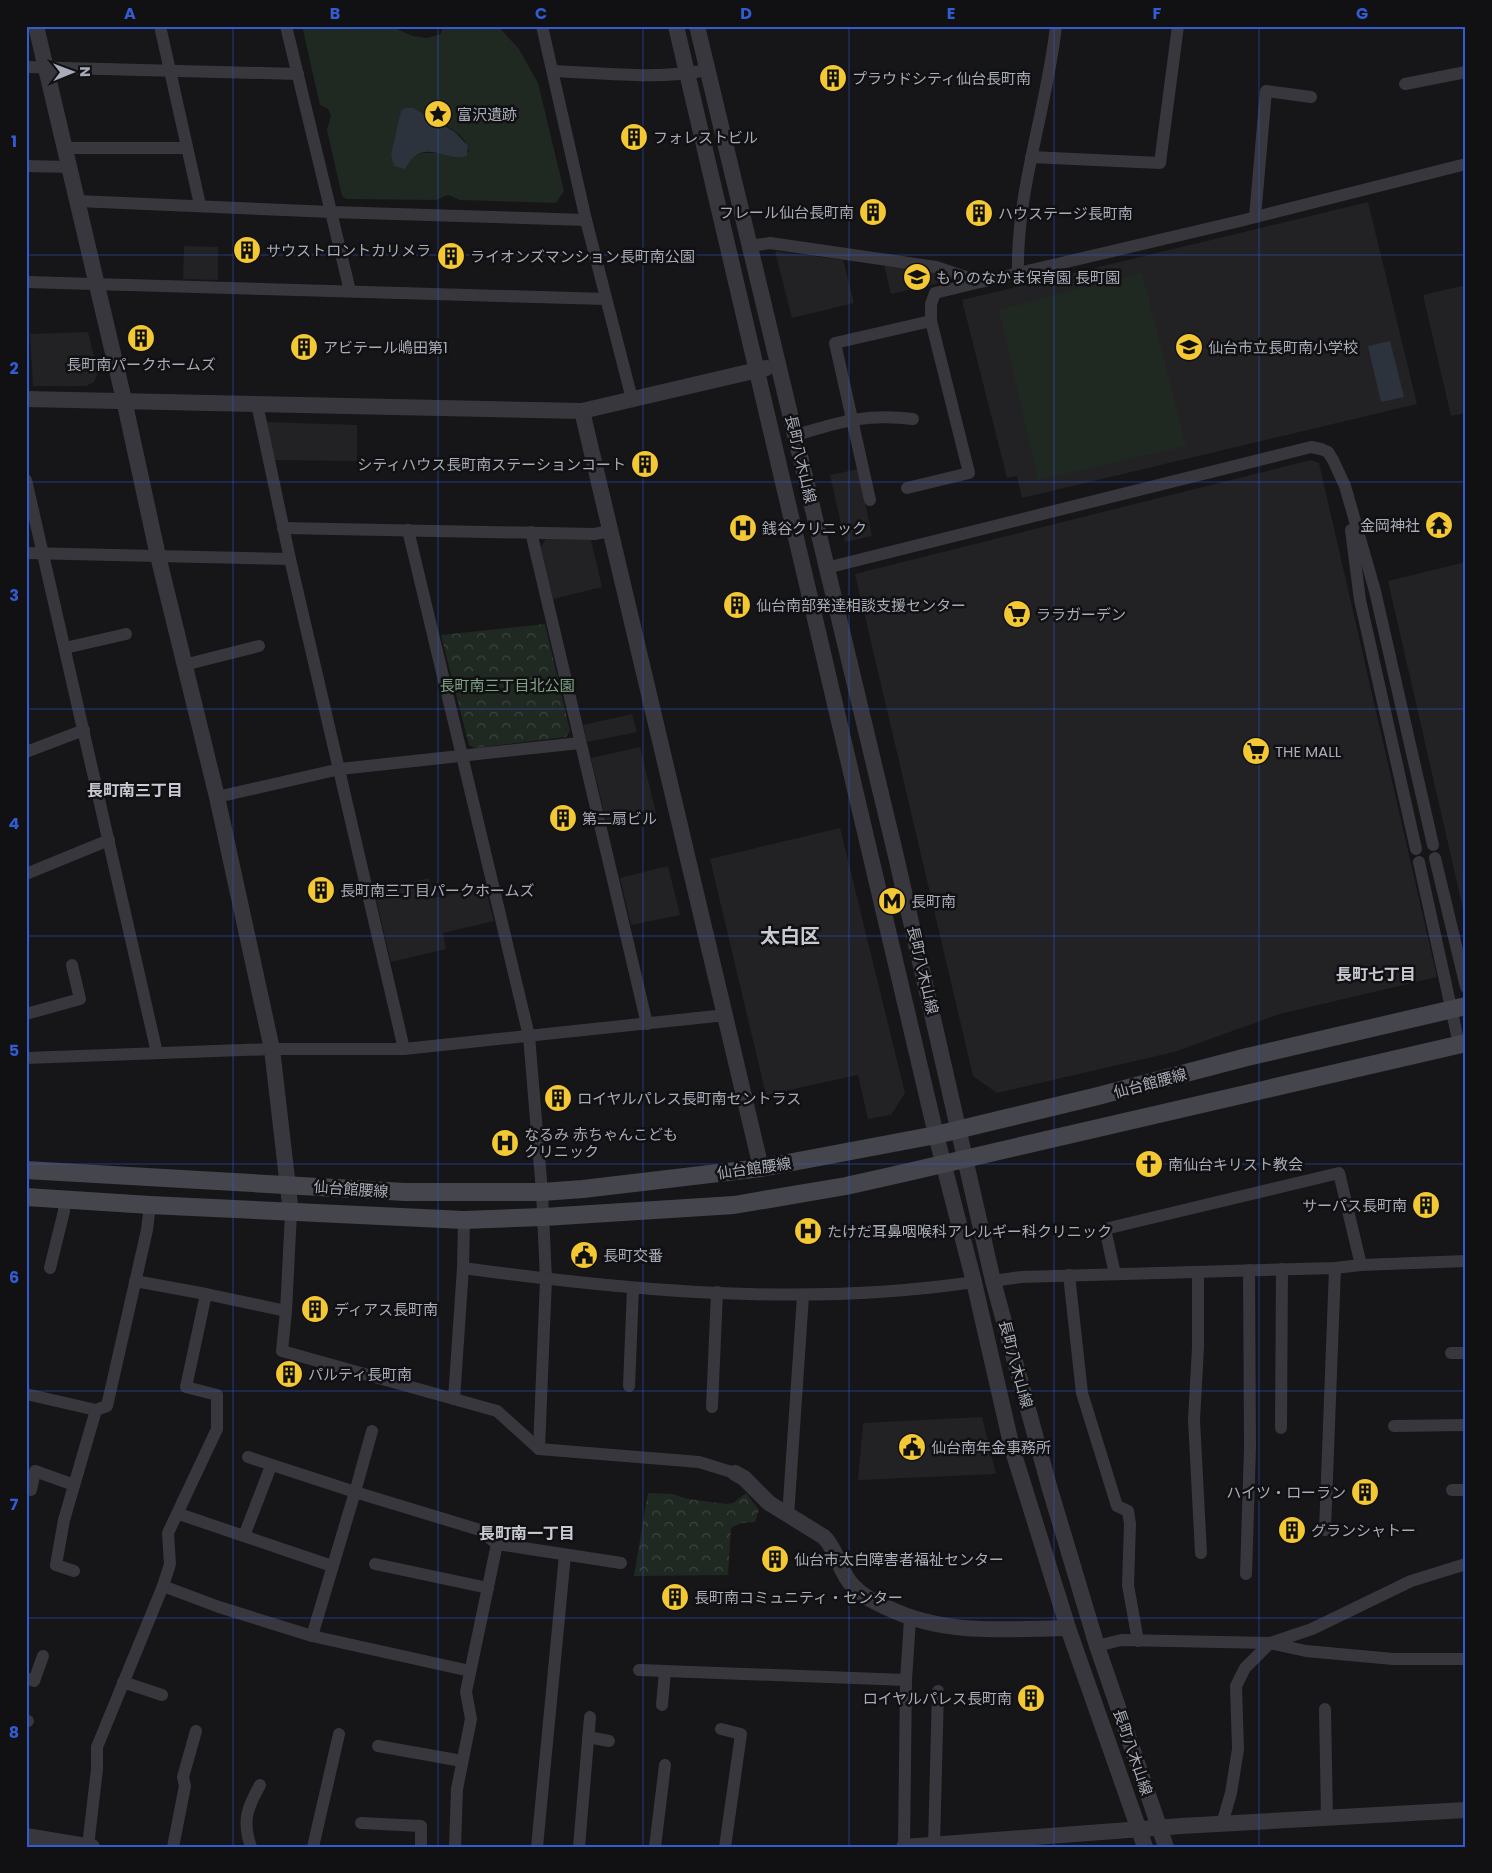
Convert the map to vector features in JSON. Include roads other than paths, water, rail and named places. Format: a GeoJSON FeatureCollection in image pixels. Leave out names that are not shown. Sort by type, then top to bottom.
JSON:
{"type":"FeatureCollection","features":[{"type":"Feature","properties":{"kind":"main road","name":"仙台館腰線"},"geometry":{"type":"LineString","coordinates":[[26,1170],[405,1192],[542,1192],[761,1168],[959,1130],[1247,1057],[1459,1008]]}},
{"type":"Feature","properties":{"kind":"main road","name":"仙台館腰線"},"geometry":{"type":"LineString","coordinates":[[26,1197],[464,1220],[734,1205],[846,1186],[1462,1043]]}},
{"type":"Feature","properties":{"kind":"street"},"geometry":{"type":"LineString","coordinates":[[36,26],[124,400],[158,556],[216,797],[272,1049],[290,1212],[286,1311],[282,1351],[497,1411],[539,1448],[699,1462],[735,1473],[744,1478],[770,1503],[810,1528],[830,1544],[842,1571],[860,1594],[910,1619],[946,1627],[985,1629],[1068,1628]]}},
{"type":"Feature","properties":{"kind":"street"},"geometry":{"type":"LineString","coordinates":[[160,26],[200,205]]}},
{"type":"Feature","properties":{"kind":"street"},"geometry":{"type":"LineString","coordinates":[[286,26],[350,291]]}},
{"type":"Feature","properties":{"kind":"street"},"geometry":{"type":"LineString","coordinates":[[542,26],[586,220],[632,399]]}},
{"type":"Feature","properties":{"kind":"street"},"geometry":{"type":"LineString","coordinates":[[676,26],[936,1135],[974,1282],[1012,1448],[1068,1628],[1145,1847]]}},
{"type":"Feature","properties":{"kind":"street","name":"長町八木山線"},"geometry":{"type":"LineString","coordinates":[[697,26],[895,852],[993,1281],[1054,1504],[1098,1646],[1166,1847]]}},
{"type":"Feature","properties":{"kind":"street"},"geometry":{"type":"LineString","coordinates":[[1018,274],[1017,248],[1031,157],[1050,76],[1056,26]]}},
{"type":"Feature","properties":{"kind":"street"},"geometry":{"type":"LineString","coordinates":[[1031,157],[1160,163],[1178,26]]}},
{"type":"Feature","properties":{"kind":"street"},"geometry":{"type":"LineString","coordinates":[[26,66],[298,74]]}},
{"type":"Feature","properties":{"kind":"street"},"geometry":{"type":"LineString","coordinates":[[553,71],[688,74],[708,70]]}},
{"type":"Feature","properties":{"kind":"street"},"geometry":{"type":"LineString","coordinates":[[1405,84],[1466,72]]}},
{"type":"Feature","properties":{"kind":"street"},"geometry":{"type":"LineString","coordinates":[[1255,217],[1266,91],[1311,97]]}},
{"type":"Feature","properties":{"kind":"street"},"geometry":{"type":"LineString","coordinates":[[65,148],[187,148]]}},
{"type":"Feature","properties":{"kind":"street"},"geometry":{"type":"LineString","coordinates":[[907,488],[969,473],[931,321],[931,304],[935,293],[1255,217],[1466,164]]}},
{"type":"Feature","properties":{"kind":"street"},"geometry":{"type":"LineString","coordinates":[[26,166],[69,167]]}},
{"type":"Feature","properties":{"kind":"street"},"geometry":{"type":"LineString","coordinates":[[77,200],[331,212],[586,220]]}},
{"type":"Feature","properties":{"kind":"street"},"geometry":{"type":"LineString","coordinates":[[750,246],[770,243],[936,266],[981,282]]}},
{"type":"Feature","properties":{"kind":"street"},"geometry":{"type":"LineString","coordinates":[[26,282],[606,299]]}},
{"type":"Feature","properties":{"kind":"street"},"geometry":{"type":"LineString","coordinates":[[870,500],[836,343],[931,321]]}},
{"type":"Feature","properties":{"kind":"street"},"geometry":{"type":"LineString","coordinates":[[26,399],[582,411],[778,365]]}},
{"type":"Feature","properties":{"kind":"street"},"geometry":{"type":"LineString","coordinates":[[257,404],[290,560],[404,1049]]}},
{"type":"Feature","properties":{"kind":"street"},"geometry":{"type":"LineString","coordinates":[[582,411],[761,1168]]}},
{"type":"Feature","properties":{"kind":"street"},"geometry":{"type":"LineString","coordinates":[[796,435],[852,418],[888,416],[913,419]]}},
{"type":"Feature","properties":{"kind":"street"},"geometry":{"type":"LineString","coordinates":[[826,568],[1311,447],[1321,448],[1328,452],[1345,486],[1375,590],[1466,987]]}},
{"type":"Feature","properties":{"kind":"street"},"geometry":{"type":"LineString","coordinates":[[26,480],[157,1053]]}},
{"type":"Feature","properties":{"kind":"street"},"geometry":{"type":"LineString","coordinates":[[1345,486],[1360,600],[1418,855],[1459,1008],[1462,1043]]}},
{"type":"Feature","properties":{"kind":"street"},"geometry":{"type":"LineString","coordinates":[[284,528],[594,534],[611,531]]}},
{"type":"Feature","properties":{"kind":"street"},"geometry":{"type":"LineString","coordinates":[[408,530],[529,1036],[544,1217],[546,1279],[539,1448]]}},
{"type":"Feature","properties":{"kind":"street"},"geometry":{"type":"LineString","coordinates":[[531,532],[647,1024]]}},
{"type":"Feature","properties":{"kind":"street"},"geometry":{"type":"LineString","coordinates":[[26,553],[290,560]]}},
{"type":"Feature","properties":{"kind":"street"},"geometry":{"type":"LineString","coordinates":[[65,648],[126,634]]}},
{"type":"Feature","properties":{"kind":"street"},"geometry":{"type":"LineString","coordinates":[[184,665],[259,646]]}},
{"type":"Feature","properties":{"kind":"street"},"geometry":{"type":"LineString","coordinates":[[26,752],[84,730]]}},
{"type":"Feature","properties":{"kind":"street"},"geometry":{"type":"LineString","coordinates":[[216,797],[340,769],[580,743]]}},
{"type":"Feature","properties":{"kind":"street"},"geometry":{"type":"LineString","coordinates":[[26,874],[109,840]]}},
{"type":"Feature","properties":{"kind":"street"},"geometry":{"type":"LineString","coordinates":[[26,1014],[80,999],[72,966]]}},
{"type":"Feature","properties":{"kind":"street"},"geometry":{"type":"LineString","coordinates":[[26,1058],[272,1049],[404,1049],[726,1015]]}},
{"type":"Feature","properties":{"kind":"street"},"geometry":{"type":"LineString","coordinates":[[1115,1274],[1104,1229],[1340,1172],[1361,1264]]}},
{"type":"Feature","properties":{"kind":"street"},"geometry":{"type":"LineString","coordinates":[[50,1268],[64,1211],[64,1199]]}},
{"type":"Feature","properties":{"kind":"street"},"geometry":{"type":"LineString","coordinates":[[26,1394],[96,1410],[107,1406],[147,1230],[150,1205]]}},
{"type":"Feature","properties":{"kind":"street"},"geometry":{"type":"LineString","coordinates":[[454,1399],[464,1268],[464,1220]]}},
{"type":"Feature","properties":{"kind":"street"},"geometry":{"type":"LineString","coordinates":[[993,1281],[1069,1275],[1335,1268],[1361,1264],[1466,1261]]}},
{"type":"Feature","properties":{"kind":"street"},"geometry":{"type":"LineString","coordinates":[[464,1268],[633,1288],[803,1296],[943,1287],[974,1282]]}},
{"type":"Feature","properties":{"kind":"street"},"geometry":{"type":"LineString","coordinates":[[1325,1530],[1335,1268]]}},
{"type":"Feature","properties":{"kind":"street"},"geometry":{"type":"LineString","coordinates":[[1281,1428],[1282,1269]]}},
{"type":"Feature","properties":{"kind":"street"},"geometry":{"type":"LineString","coordinates":[[1246,1574],[1250,1448],[1249,1270]]}},
{"type":"Feature","properties":{"kind":"street"},"geometry":{"type":"LineString","coordinates":[[1198,1272],[1198,1347],[1194,1420],[1201,1553]]}},
{"type":"Feature","properties":{"kind":"street"},"geometry":{"type":"LineString","coordinates":[[1069,1275],[1082,1393],[1116,1506],[1128,1511],[1130,1524],[1128,1585],[1138,1641]]}},
{"type":"Feature","properties":{"kind":"street"},"geometry":{"type":"LineString","coordinates":[[135,1281],[286,1311]]}},
{"type":"Feature","properties":{"kind":"street"},"geometry":{"type":"LineString","coordinates":[[629,1386],[633,1288]]}},
{"type":"Feature","properties":{"kind":"street"},"geometry":{"type":"LineString","coordinates":[[712,1408],[717,1292]]}},
{"type":"Feature","properties":{"kind":"street"},"geometry":{"type":"LineString","coordinates":[[88,1846],[97,1769],[96,1747],[163,1586],[170,1564],[168,1533],[179,1514],[217,1429],[217,1395],[186,1387],[206,1294]]}},
{"type":"Feature","properties":{"kind":"street"},"geometry":{"type":"LineString","coordinates":[[788,1516],[803,1296]]}},
{"type":"Feature","properties":{"kind":"street"},"geometry":{"type":"LineString","coordinates":[[1451,1354],[1466,1353]]}},
{"type":"Feature","properties":{"kind":"street"},"geometry":{"type":"LineString","coordinates":[[74,1571],[56,1565],[64,1520],[96,1410]]}},
{"type":"Feature","properties":{"kind":"street"},"geometry":{"type":"LineString","coordinates":[[1394,1426],[1466,1425]]}},
{"type":"Feature","properties":{"kind":"street"},"geometry":{"type":"LineString","coordinates":[[312,1636],[372,1431]]}},
{"type":"Feature","properties":{"kind":"street"},"geometry":{"type":"LineString","coordinates":[[248,1457],[271,1466],[480,1530],[497,1544],[621,1563]]}},
{"type":"Feature","properties":{"kind":"street"},"geometry":{"type":"LineString","coordinates":[[244,1536],[271,1466]]}},
{"type":"Feature","properties":{"kind":"street"},"geometry":{"type":"LineString","coordinates":[[31,1490],[35,1470],[74,1485]]}},
{"type":"Feature","properties":{"kind":"street"},"geometry":{"type":"LineString","coordinates":[[1452,1490],[1466,1490]]}},
{"type":"Feature","properties":{"kind":"street"},"geometry":{"type":"LineString","coordinates":[[1031,1511],[1054,1504]]}},
{"type":"Feature","properties":{"kind":"street"},"geometry":{"type":"LineString","coordinates":[[179,1514],[332,1566]]}},
{"type":"Feature","properties":{"kind":"street"},"geometry":{"type":"LineString","coordinates":[[455,1847],[457,1788],[471,1720],[466,1692],[497,1544]]}},
{"type":"Feature","properties":{"kind":"street"},"geometry":{"type":"LineString","coordinates":[[538,1847],[565,1555]]}},
{"type":"Feature","properties":{"kind":"street"},"geometry":{"type":"LineString","coordinates":[[375,1564],[488,1588]]}},
{"type":"Feature","properties":{"kind":"street"},"geometry":{"type":"LineString","coordinates":[[1222,1824],[1231,1793],[1238,1749],[1236,1686],[1245,1668],[1270,1643],[1312,1630],[1411,1581],[1466,1564]]}},
{"type":"Feature","properties":{"kind":"street"},"geometry":{"type":"LineString","coordinates":[[163,1586],[219,1607],[312,1636],[470,1671]]}},
{"type":"Feature","properties":{"kind":"street"},"geometry":{"type":"LineString","coordinates":[[910,1619],[906,1680],[904,1847],[1139,1829],[1466,1810]]}},
{"type":"Feature","properties":{"kind":"street"},"geometry":{"type":"LineString","coordinates":[[1098,1646],[1122,1640],[1270,1643],[1306,1651],[1393,1659],[1466,1659]]}},
{"type":"Feature","properties":{"kind":"street"},"geometry":{"type":"LineString","coordinates":[[26,1678],[34,1680],[43,1656]]}},
{"type":"Feature","properties":{"kind":"street"},"geometry":{"type":"LineString","coordinates":[[639,1670],[906,1680]]}},
{"type":"Feature","properties":{"kind":"street"},"geometry":{"type":"LineString","coordinates":[[662,1705],[665,1671]]}},
{"type":"Feature","properties":{"kind":"street"},"geometry":{"type":"LineString","coordinates":[[123,1682],[162,1695]]}},
{"type":"Feature","properties":{"kind":"street"},"geometry":{"type":"LineString","coordinates":[[927,1846],[938,1691]]}},
{"type":"Feature","properties":{"kind":"street"},"geometry":{"type":"LineString","coordinates":[[1325,1709],[1327,1818]]}},
{"type":"Feature","properties":{"kind":"street"},"geometry":{"type":"LineString","coordinates":[[579,1847],[590,1717]]}},
{"type":"Feature","properties":{"kind":"street"},"geometry":{"type":"LineString","coordinates":[[721,1729],[741,1734],[725,1847]]}},
{"type":"Feature","properties":{"kind":"street"},"geometry":{"type":"LineString","coordinates":[[173,1847],[185,1786],[183,1777],[196,1730]]}},
{"type":"Feature","properties":{"kind":"street"},"geometry":{"type":"LineString","coordinates":[[313,1847],[339,1734]]}},
{"type":"Feature","properties":{"kind":"street"},"geometry":{"type":"LineString","coordinates":[[588,1737],[609,1740]]}},
{"type":"Feature","properties":{"kind":"street"},"geometry":{"type":"LineString","coordinates":[[378,1746],[462,1761]]}},
{"type":"Feature","properties":{"kind":"street"},"geometry":{"type":"LineString","coordinates":[[655,1847],[665,1765]]}},
{"type":"Feature","properties":{"kind":"street"},"geometry":{"type":"LineString","coordinates":[[251,1847],[246,1823],[248,1807],[260,1786]]}},
{"type":"Feature","properties":{"kind":"street"},"geometry":{"type":"LineString","coordinates":[[361,1823],[421,1826],[422,1847]]}},
{"type":"Feature","properties":{"kind":"street"},"geometry":{"type":"LineString","coordinates":[[26,1836],[92,1847]]}},
{"type":"Feature","properties":{"kind":"place","name":"プラウドシティ仙台長町南"},"geometry":{"type":"Point","coordinates":[833,78]}},
{"type":"Feature","properties":{"kind":"place","name":"富沢遺跡"},"geometry":{"type":"Point","coordinates":[438,114]}},
{"type":"Feature","properties":{"kind":"place","name":"フォレストビル"},"geometry":{"type":"Point","coordinates":[634,137]}},
{"type":"Feature","properties":{"kind":"place","name":"フレール仙台長町南"},"geometry":{"type":"Point","coordinates":[873,212]}},
{"type":"Feature","properties":{"kind":"place","name":"ハウステージ長町南"},"geometry":{"type":"Point","coordinates":[979,213]}},
{"type":"Feature","properties":{"kind":"place","name":"サウストロントカリメラ"},"geometry":{"type":"Point","coordinates":[247,250]}},
{"type":"Feature","properties":{"kind":"place","name":"ライオンズマンション長町南公園"},"geometry":{"type":"Point","coordinates":[451,256]}},
{"type":"Feature","properties":{"kind":"place","name":"もりのなかま保育園 長町園"},"geometry":{"type":"Point","coordinates":[917,277]}},
{"type":"Feature","properties":{"kind":"place","name":"長町南パークホームズ"},"geometry":{"type":"Point","coordinates":[141,338]}},
{"type":"Feature","properties":{"kind":"place","name":"アビテール嶋田第1"},"geometry":{"type":"Point","coordinates":[304,347]}},
{"type":"Feature","properties":{"kind":"place","name":"仙台市立長町南小学校"},"geometry":{"type":"Point","coordinates":[1189,347]}},
{"type":"Feature","properties":{"kind":"place","name":"シティハウス長町南ステーションコート"},"geometry":{"type":"Point","coordinates":[645,464]}},
{"type":"Feature","properties":{"kind":"place","name":"金岡神社"},"geometry":{"type":"Point","coordinates":[1439,525]}},
{"type":"Feature","properties":{"kind":"place","name":"銭谷クリニック"},"geometry":{"type":"Point","coordinates":[743,528]}},
{"type":"Feature","properties":{"kind":"place","name":"仙台南部発達相談支援センター"},"geometry":{"type":"Point","coordinates":[737,605]}},
{"type":"Feature","properties":{"kind":"place","name":"ララガーデン"},"geometry":{"type":"Point","coordinates":[1017,614]}},
{"type":"Feature","properties":{"kind":"place","name":"THE MALL"},"geometry":{"type":"Point","coordinates":[1256,751]}},
{"type":"Feature","properties":{"kind":"place","name":"第二扇ビル"},"geometry":{"type":"Point","coordinates":[563,818]}},
{"type":"Feature","properties":{"kind":"place","name":"長町南三丁目パークホームズ"},"geometry":{"type":"Point","coordinates":[321,890]}},
{"type":"Feature","properties":{"kind":"place","name":"長町南"},"geometry":{"type":"Point","coordinates":[892,901]}},
{"type":"Feature","properties":{"kind":"place","name":"ロイヤルパレス長町南セントラス"},"geometry":{"type":"Point","coordinates":[558,1098]}},
{"type":"Feature","properties":{"kind":"place","name":"なるみ 赤ちゃんこども クリニック"},"geometry":{"type":"Point","coordinates":[505,1143]}},
{"type":"Feature","properties":{"kind":"place","name":"南仙台キリスト教会"},"geometry":{"type":"Point","coordinates":[1149,1164]}},
{"type":"Feature","properties":{"kind":"place","name":"サーパス長町南"},"geometry":{"type":"Point","coordinates":[1426,1205]}},
{"type":"Feature","properties":{"kind":"place","name":"たけだ耳鼻咽喉科アレルギー科クリニック"},"geometry":{"type":"Point","coordinates":[808,1231]}},
{"type":"Feature","properties":{"kind":"place","name":"長町交番"},"geometry":{"type":"Point","coordinates":[584,1255]}},
{"type":"Feature","properties":{"kind":"place","name":"ディアス長町南"},"geometry":{"type":"Point","coordinates":[315,1309]}},
{"type":"Feature","properties":{"kind":"place","name":"パルティ長町南"},"geometry":{"type":"Point","coordinates":[289,1374]}},
{"type":"Feature","properties":{"kind":"place","name":"仙台南年金事務所"},"geometry":{"type":"Point","coordinates":[912,1447]}},
{"type":"Feature","properties":{"kind":"place","name":"ハイツ・ローラン"},"geometry":{"type":"Point","coordinates":[1365,1492]}},
{"type":"Feature","properties":{"kind":"place","name":"グランシャトー"},"geometry":{"type":"Point","coordinates":[1292,1530]}},
{"type":"Feature","properties":{"kind":"place","name":"仙台市太白障害者福祉センター"},"geometry":{"type":"Point","coordinates":[775,1559]}},
{"type":"Feature","properties":{"kind":"place","name":"長町南コミュニティ・センター"},"geometry":{"type":"Point","coordinates":[675,1597]}},
{"type":"Feature","properties":{"kind":"place","name":"ロイヤルパレス長町南"},"geometry":{"type":"Point","coordinates":[1031,1698]}},
{"type":"Feature","properties":{"kind":"district","name":"長町南三丁目"},"geometry":{"type":"Point","coordinates":[135,790]}},
{"type":"Feature","properties":{"kind":"district","name":"太白区"},"geometry":{"type":"Point","coordinates":[790,936]}},
{"type":"Feature","properties":{"kind":"district","name":"長町七丁目"},"geometry":{"type":"Point","coordinates":[1376,974]}},
{"type":"Feature","properties":{"kind":"district","name":"長町南一丁目"},"geometry":{"type":"Point","coordinates":[527,1533]}},
{"type":"Feature","properties":{"kind":"park label","name":"長町南三丁目北公園"},"geometry":{"type":"Point","coordinates":[507,685]}}]}
